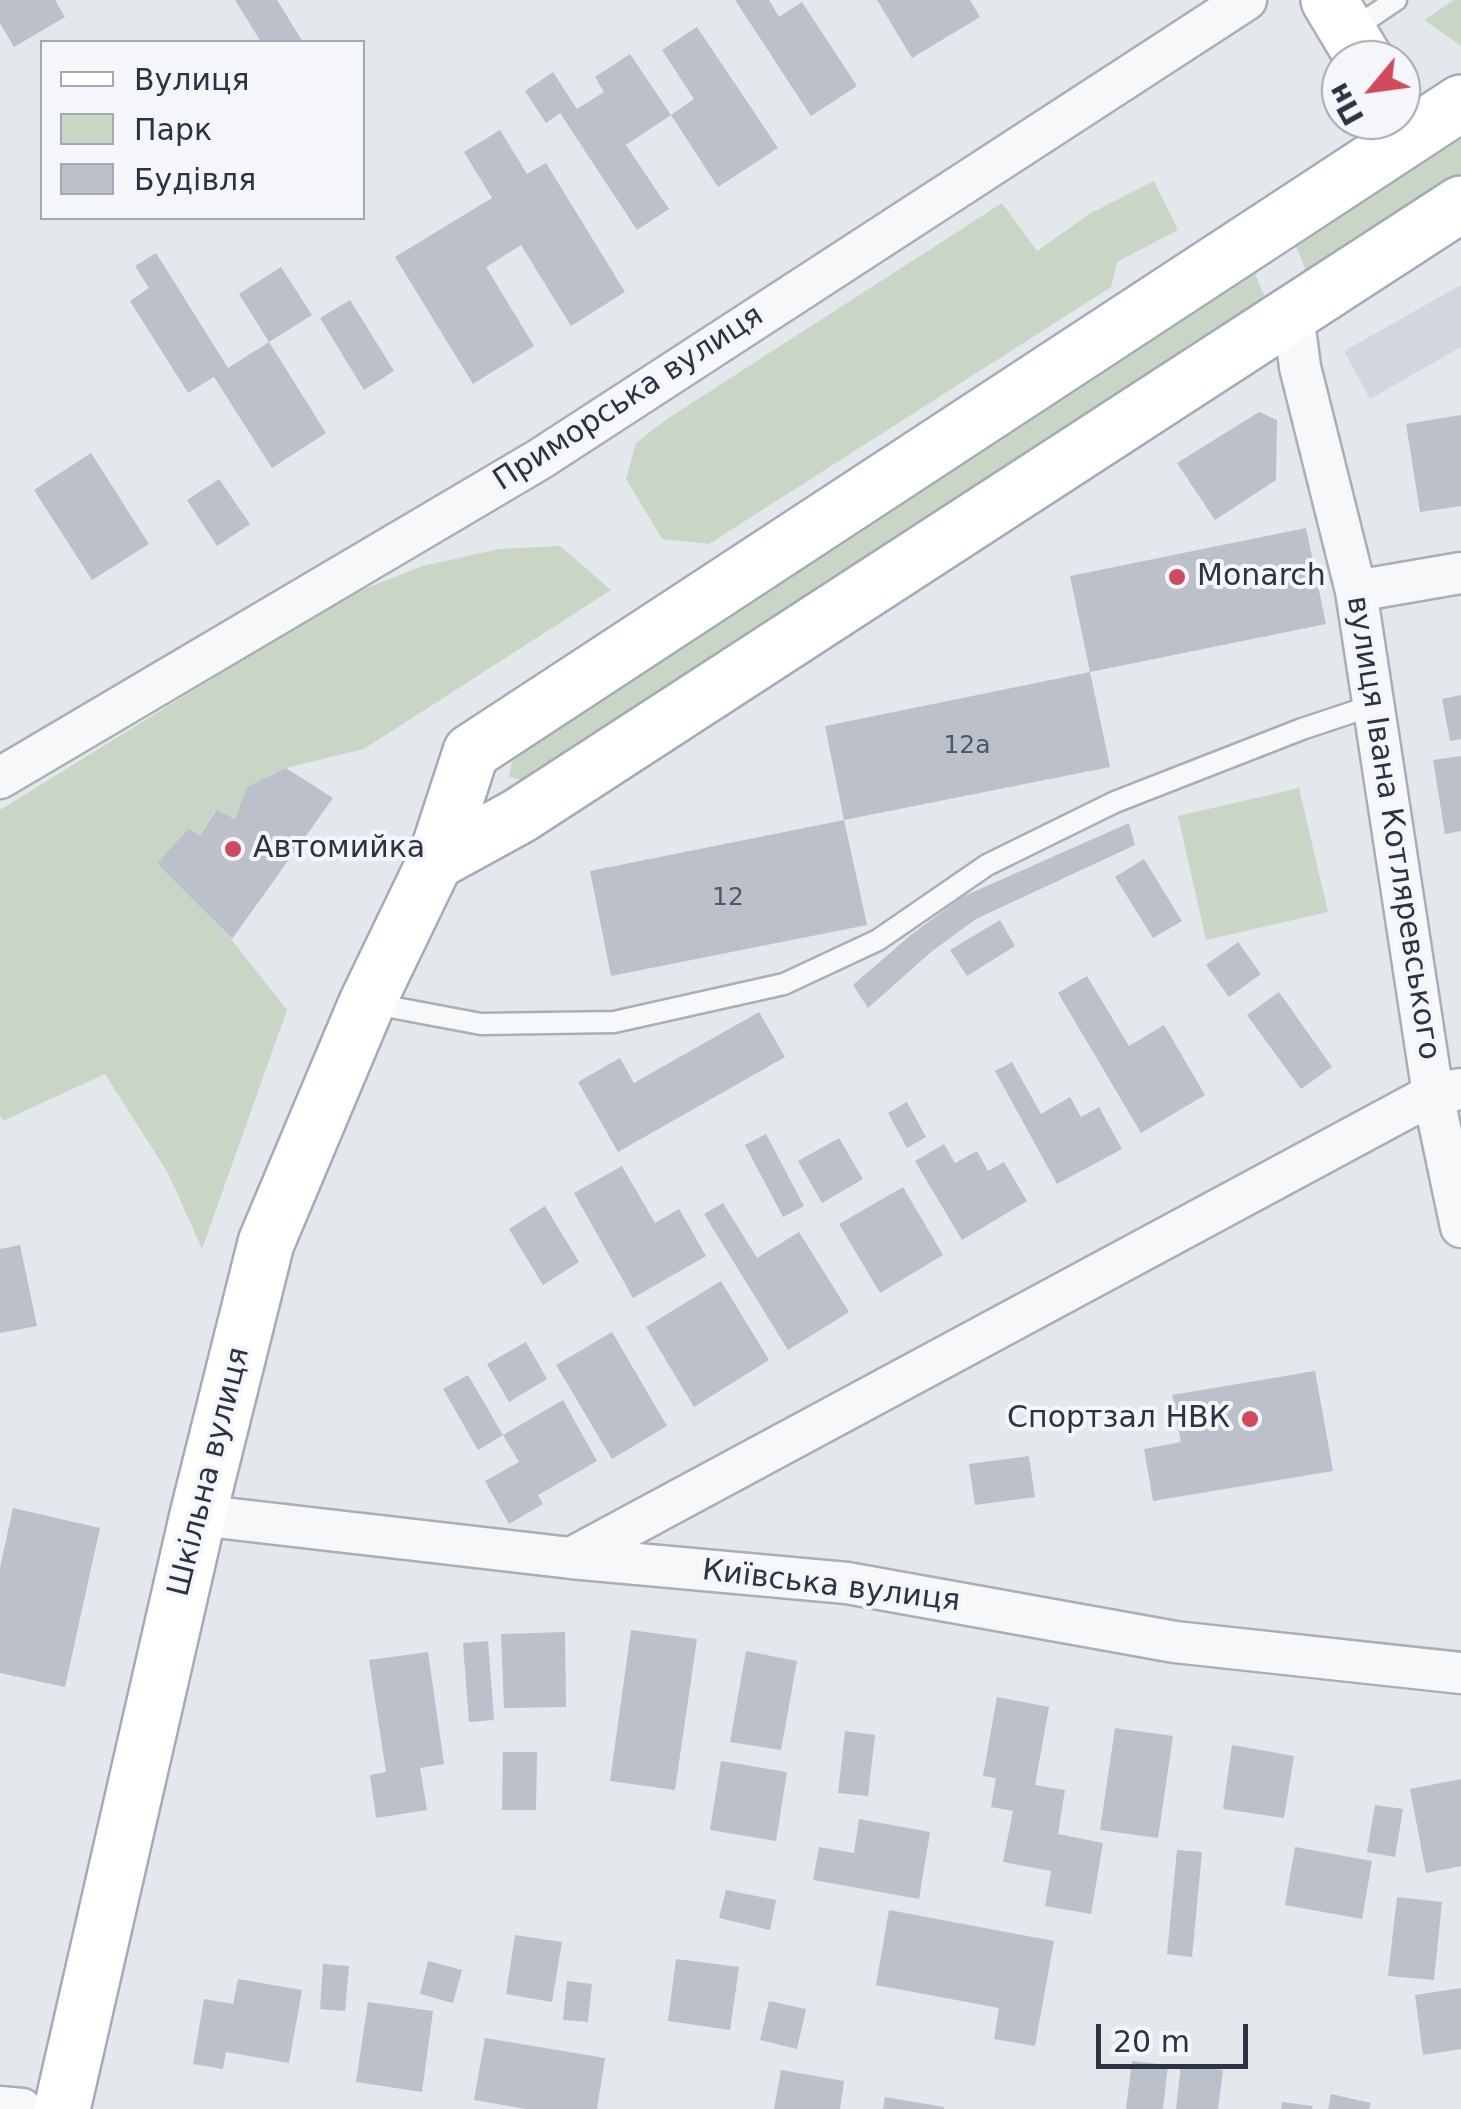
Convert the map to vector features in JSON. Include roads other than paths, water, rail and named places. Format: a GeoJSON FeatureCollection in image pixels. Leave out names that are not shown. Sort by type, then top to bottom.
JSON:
{"type":"FeatureCollection","features":[{"type":"Feature","properties":{"kind":"main road"},"geometry":{"type":"LineString","coordinates":[[1421,121],[1461,103]]}},
{"type":"Feature","properties":{"kind":"main road"},"geometry":{"type":"LineString","coordinates":[[520,816],[488,799],[471,752],[1388,140]]}},
{"type":"Feature","properties":{"kind":"main road"},"geometry":{"type":"LineString","coordinates":[[435,862],[520,816],[1461,204]]}},
{"type":"Feature","properties":{"kind":"main road","name":"Шкільна вулиця"},"geometry":{"type":"LineString","coordinates":[[62,2109],[198,1515],[266,1243],[367,1003],[435,862],[471,752]]}},
{"type":"Feature","properties":{"kind":"street","name":"Приморська вулиця"},"geometry":{"type":"LineString","coordinates":[[0,778],[540,459],[1246,0]]}},
{"type":"Feature","properties":{"kind":"street","name":"вулиця Івана Котляревського"},"geometry":{"type":"LineString","coordinates":[[1292,313],[1300,366],[1356,591],[1447,1091],[1461,1227]]}},
{"type":"Feature","properties":{"kind":"street"},"geometry":{"type":"LineString","coordinates":[[1356,591],[1461,573]]}},
{"type":"Feature","properties":{"kind":"street"},"geometry":{"type":"LineString","coordinates":[[571,1558],[1447,1091]]}},
{"type":"Feature","properties":{"kind":"street","name":"Київська вулиця"},"geometry":{"type":"LineString","coordinates":[[198,1515],[571,1558],[848,1583],[1175,1642],[1461,1674]]}},
{"type":"Feature","properties":{"kind":"street"},"geometry":{"type":"LineString","coordinates":[[0,2107],[22,2109]]}},
{"type":"Feature","properties":{"kind":"lane"},"geometry":{"type":"LineString","coordinates":[[1347,31],[1396,0]]}},
{"type":"Feature","properties":{"kind":"lane"},"geometry":{"type":"LineString","coordinates":[[367,1003],[481,1024],[614,1022],[784,984],[878,940],[987,865],[1114,802],[1374,705]]}},
{"type":"Feature","properties":{"kind":"place","name":"Monarch"},"geometry":{"type":"Point","coordinates":[1177,577]}},
{"type":"Feature","properties":{"kind":"place","name":"Автомийка"},"geometry":{"type":"Point","coordinates":[233,849]}},
{"type":"Feature","properties":{"kind":"place","name":"Спортзал НВК"},"geometry":{"type":"Point","coordinates":[1250,1419]}}]}
